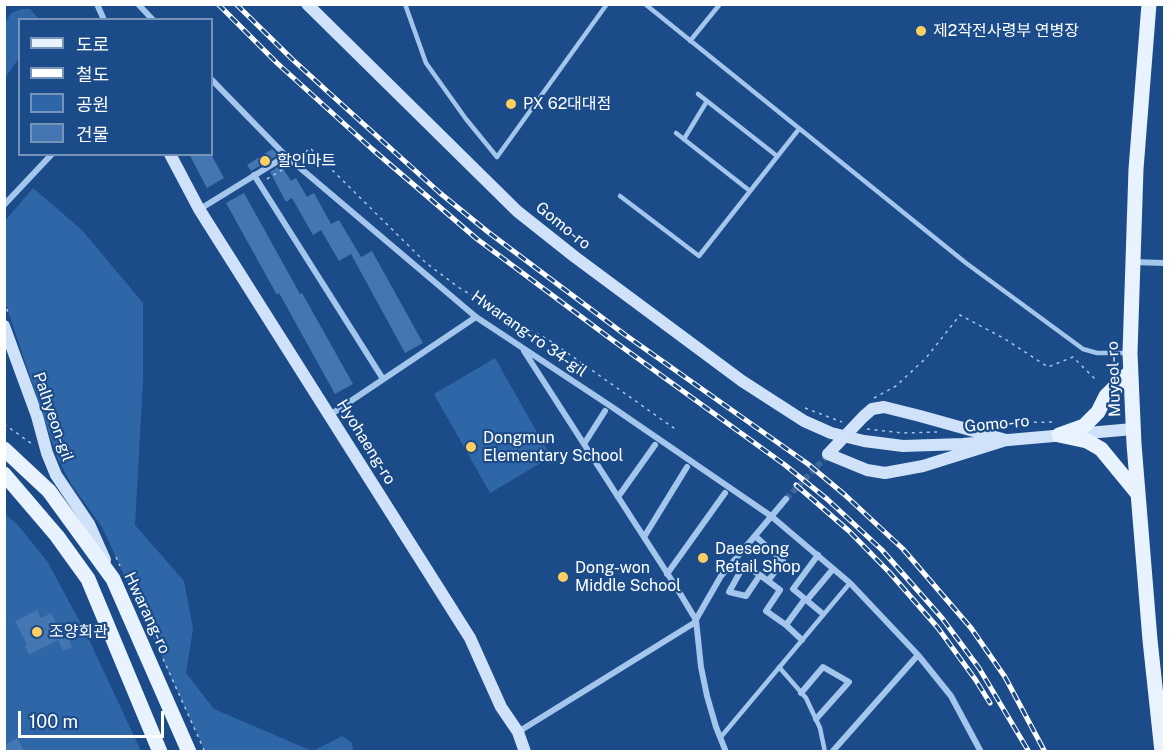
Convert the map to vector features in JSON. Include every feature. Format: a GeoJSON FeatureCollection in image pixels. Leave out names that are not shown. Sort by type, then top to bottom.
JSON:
{"type":"FeatureCollection","features":[{"type":"Feature","properties":{"kind":"main road","name":"Gomo-ro"},"geometry":{"type":"LineString","coordinates":[[307,4],[517,211],[742,381],[804,421],[831,433],[865,435],[903,446],[1006,440],[1058,429],[1133,429]]}},
{"type":"Feature","properties":{"kind":"main road","name":"Muyeol-ro"},"geometry":{"type":"LineString","coordinates":[[1149,4],[1136,169],[1130,372],[1149,640],[1162,752]]}},
{"type":"Feature","properties":{"kind":"main road","name":"Hyohaeng-ro"},"geometry":{"type":"LineString","coordinates":[[171,156],[199,209],[470,638],[501,707],[518,732],[525,752]]}},
{"type":"Feature","properties":{"kind":"main road","name":"Palhyeon-gil"},"geometry":{"type":"LineString","coordinates":[[4,326],[56,475],[89,524],[113,579]]}},
{"type":"Feature","properties":{"kind":"main road"},"geometry":{"type":"LineString","coordinates":[[1058,429],[1084,426],[1098,412],[1106,396],[1130,372]]}},
{"type":"Feature","properties":{"kind":"main road"},"geometry":{"type":"LineString","coordinates":[[884,407],[1006,440],[923,466],[885,473],[867,470],[826,456],[872,409],[884,407]]}},
{"type":"Feature","properties":{"kind":"main road"},"geometry":{"type":"LineString","coordinates":[[1058,429],[1101,449],[1138,494]]}},
{"type":"Feature","properties":{"kind":"main road","name":"Hwarang-ro"},"geometry":{"type":"LineString","coordinates":[[4,449],[49,491],[113,579],[189,752]]}},
{"type":"Feature","properties":{"kind":"main road"},"geometry":{"type":"LineString","coordinates":[[4,474],[57,536],[88,579],[160,752]]}},
{"type":"Feature","properties":{"kind":"street"},"geometry":{"type":"LineString","coordinates":[[96,4],[103,18]]}},
{"type":"Feature","properties":{"kind":"street"},"geometry":{"type":"LineString","coordinates":[[138,4],[151,18]]}},
{"type":"Feature","properties":{"kind":"street","name":"Hwarang-ro 34-gil"},"geometry":{"type":"LineString","coordinates":[[213,81],[286,156],[476,317],[771,516],[818,555],[850,583],[918,655],[951,696],[980,751]]}},
{"type":"Feature","properties":{"kind":"street"},"geometry":{"type":"LineString","coordinates":[[4,205],[50,156]]}},
{"type":"Feature","properties":{"kind":"street"},"geometry":{"type":"LineString","coordinates":[[199,209],[286,156]]}},
{"type":"Feature","properties":{"kind":"street"},"geometry":{"type":"LineString","coordinates":[[254,176],[383,379]]}},
{"type":"Feature","properties":{"kind":"street"},"geometry":{"type":"LineString","coordinates":[[1132,262],[1164,263]]}},
{"type":"Feature","properties":{"kind":"street"},"geometry":{"type":"LineString","coordinates":[[329,415],[476,317]]}},
{"type":"Feature","properties":{"kind":"street"},"geometry":{"type":"LineString","coordinates":[[522,348],[696,620],[707,696],[726,752]]}},
{"type":"Feature","properties":{"kind":"street"},"geometry":{"type":"LineString","coordinates":[[584,444],[605,411]]}},
{"type":"Feature","properties":{"kind":"street"},"geometry":{"type":"LineString","coordinates":[[618,497],[655,445]]}},
{"type":"Feature","properties":{"kind":"street"},"geometry":{"type":"LineString","coordinates":[[644,537],[687,467]]}},
{"type":"Feature","properties":{"kind":"street"},"geometry":{"type":"LineString","coordinates":[[667,574],[725,493]]}},
{"type":"Feature","properties":{"kind":"street"},"geometry":{"type":"LineString","coordinates":[[518,732],[694,623],[721,576],[786,499]]}},
{"type":"Feature","properties":{"kind":"street"},"geometry":{"type":"LineString","coordinates":[[755,536],[783,561],[768,581]]}},
{"type":"Feature","properties":{"kind":"street"},"geometry":{"type":"LineString","coordinates":[[818,555],[794,589],[823,614]]}},
{"type":"Feature","properties":{"kind":"street"},"geometry":{"type":"LineString","coordinates":[[760,575],[746,596],[729,592],[744,565],[760,575],[780,591],[766,611],[802,640]]}},
{"type":"Feature","properties":{"kind":"street"},"geometry":{"type":"LineString","coordinates":[[786,625],[833,569]]}},
{"type":"Feature","properties":{"kind":"street"},"geometry":{"type":"LineString","coordinates":[[832,752],[918,655]]}},
{"type":"Feature","properties":{"kind":"street"},"geometry":{"type":"LineString","coordinates":[[801,693],[823,667],[849,682],[816,719]]}},
{"type":"Feature","properties":{"kind":"lane"},"geometry":{"type":"LineString","coordinates":[[405,4],[426,63],[466,119],[497,157],[607,4]]}},
{"type":"Feature","properties":{"kind":"lane"},"geometry":{"type":"LineString","coordinates":[[645,4],[966,262],[1083,350],[1097,353],[1130,353]]}},
{"type":"Feature","properties":{"kind":"lane"},"geometry":{"type":"LineString","coordinates":[[690,41],[720,4]]}},
{"type":"Feature","properties":{"kind":"lane"},"geometry":{"type":"LineString","coordinates":[[698,94],[777,156]]}},
{"type":"Feature","properties":{"kind":"lane"},"geometry":{"type":"LineString","coordinates":[[684,139],[707,101]]}},
{"type":"Feature","properties":{"kind":"lane"},"geometry":{"type":"LineString","coordinates":[[620,196],[699,256],[799,129]]}},
{"type":"Feature","properties":{"kind":"lane"},"geometry":{"type":"LineString","coordinates":[[676,133],[750,191]]}},
{"type":"Feature","properties":{"kind":"lane"},"geometry":{"type":"LineString","coordinates":[[720,738],[850,583]]}},
{"type":"Feature","properties":{"kind":"lane"},"geometry":{"type":"LineString","coordinates":[[779,667],[806,698],[820,728],[825,752]]}},
{"type":"Feature","properties":{"kind":"path"},"geometry":{"type":"LineString","coordinates":[[267,179],[295,163],[309,148],[426,263],[458,287],[552,342],[678,431]]}},
{"type":"Feature","properties":{"kind":"path"},"geometry":{"type":"LineString","coordinates":[[872,409],[870,402],[874,396],[896,386],[926,358],[960,315],[1005,339],[1048,367],[1073,357],[1097,381]]}},
{"type":"Feature","properties":{"kind":"path"},"geometry":{"type":"LineString","coordinates":[[802,406],[845,423]]}},
{"type":"Feature","properties":{"kind":"path"},"geometry":{"type":"LineString","coordinates":[[4,424],[47,453]]}},
{"type":"Feature","properties":{"kind":"path"},"geometry":{"type":"LineString","coordinates":[[966,428],[983,424],[1058,429]]}},
{"type":"Feature","properties":{"kind":"path"},"geometry":{"type":"LineString","coordinates":[[865,435],[945,432]]}},
{"type":"Feature","properties":{"kind":"green space"},"geometry":{"type":"Polygon","coordinates":[[[21,9],[30,9],[38,18],[18,18],[18,59],[5,78],[5,23],[11,13],[21,9]]]}},
{"type":"Feature","properties":{"kind":"green space"},"geometry":{"type":"Polygon","coordinates":[[[33,188],[82,230],[143,303],[143,380],[135,525],[184,581],[193,629],[186,673],[214,709],[312,751],[205,751],[102,527],[71,484],[57,457],[5,302],[4,222],[33,188]]]}},
{"type":"Feature","properties":{"kind":"green space"},"geometry":{"type":"Polygon","coordinates":[[[495,358],[551,457],[490,493],[434,394],[495,358]]]}},
{"type":"Feature","properties":{"kind":"green space"},"geometry":{"type":"Polygon","coordinates":[[[4,513],[17,524],[47,561],[85,631],[141,751],[5,751],[4,513]]]}},
{"type":"Feature","properties":{"kind":"green space"},"geometry":{"type":"Polygon","coordinates":[[[342,736],[352,743],[353,751],[313,751],[342,736]]]}},
{"type":"Feature","properties":{"kind":"building"},"geometry":{"type":"Polygon","coordinates":[[[272,149],[278,155],[251,171],[247,165],[272,149]]]}},
{"type":"Feature","properties":{"kind":"building"},"geometry":{"type":"Polygon","coordinates":[[[190,156],[212,156],[224,178],[207,188],[190,156]]]}},
{"type":"Feature","properties":{"kind":"building"},"geometry":{"type":"Polygon","coordinates":[[[281,165],[291,181],[296,178],[307,197],[314,193],[331,224],[339,220],[361,257],[372,251],[423,343],[405,353],[351,254],[339,261],[321,230],[313,235],[292,198],[286,202],[270,172],[281,165]]]}},
{"type":"Feature","properties":{"kind":"building"},"geometry":{"type":"Polygon","coordinates":[[[244,193],[353,384],[335,394],[226,203],[244,193]]]}},
{"type":"Feature","properties":{"kind":"building"},"geometry":{"type":"Polygon","coordinates":[[[37,610],[41,618],[51,613],[62,634],[66,632],[72,647],[63,651],[58,640],[29,655],[25,646],[27,645],[15,621],[37,610]]]}},
{"type":"Feature","properties":{"kind":"building"},"geometry":{"type":"Polygon","coordinates":[[[17,738],[25,752],[4,752],[4,745],[17,738]]]}},
{"type":"Feature","properties":{"kind":"tunnel"},"geometry":{"type":"LineString","coordinates":[[786,499],[825,458]]}},
{"type":"Feature","properties":{"kind":"railway"},"geometry":{"type":"LineString","coordinates":[[218,4],[277,63],[372,149],[477,239],[785,465],[827,499],[882,550],[942,618],[979,668],[1029,752]]}},
{"type":"Feature","properties":{"kind":"railway"},"geometry":{"type":"LineString","coordinates":[[236,4],[327,91],[440,193],[488,232],[624,334],[808,464],[845,495],[903,549],[971,628],[1005,677],[1045,752]]}},
{"type":"Feature","properties":{"kind":"railway"},"geometry":{"type":"LineString","coordinates":[[796,485],[849,531],[890,573],[938,628],[990,703]]}},
{"type":"Feature","properties":{"kind":"place","name":"제2작전사령부 연병장"},"geometry":{"type":"Point","coordinates":[921,31]}},
{"type":"Feature","properties":{"kind":"place","name":"PX 62대대점"},"geometry":{"type":"Point","coordinates":[511,104]}},
{"type":"Feature","properties":{"kind":"place","name":"할인마트"},"geometry":{"type":"Point","coordinates":[265,161]}},
{"type":"Feature","properties":{"kind":"place","name":"Dongmun Elementary School"},"geometry":{"type":"Point","coordinates":[471,447]}},
{"type":"Feature","properties":{"kind":"place","name":"Daeseong Retail Shop"},"geometry":{"type":"Point","coordinates":[703,558]}},
{"type":"Feature","properties":{"kind":"place","name":"Dong-won Middle School"},"geometry":{"type":"Point","coordinates":[563,577]}},
{"type":"Feature","properties":{"kind":"place","name":"조양회관"},"geometry":{"type":"Point","coordinates":[37,632]}}]}
